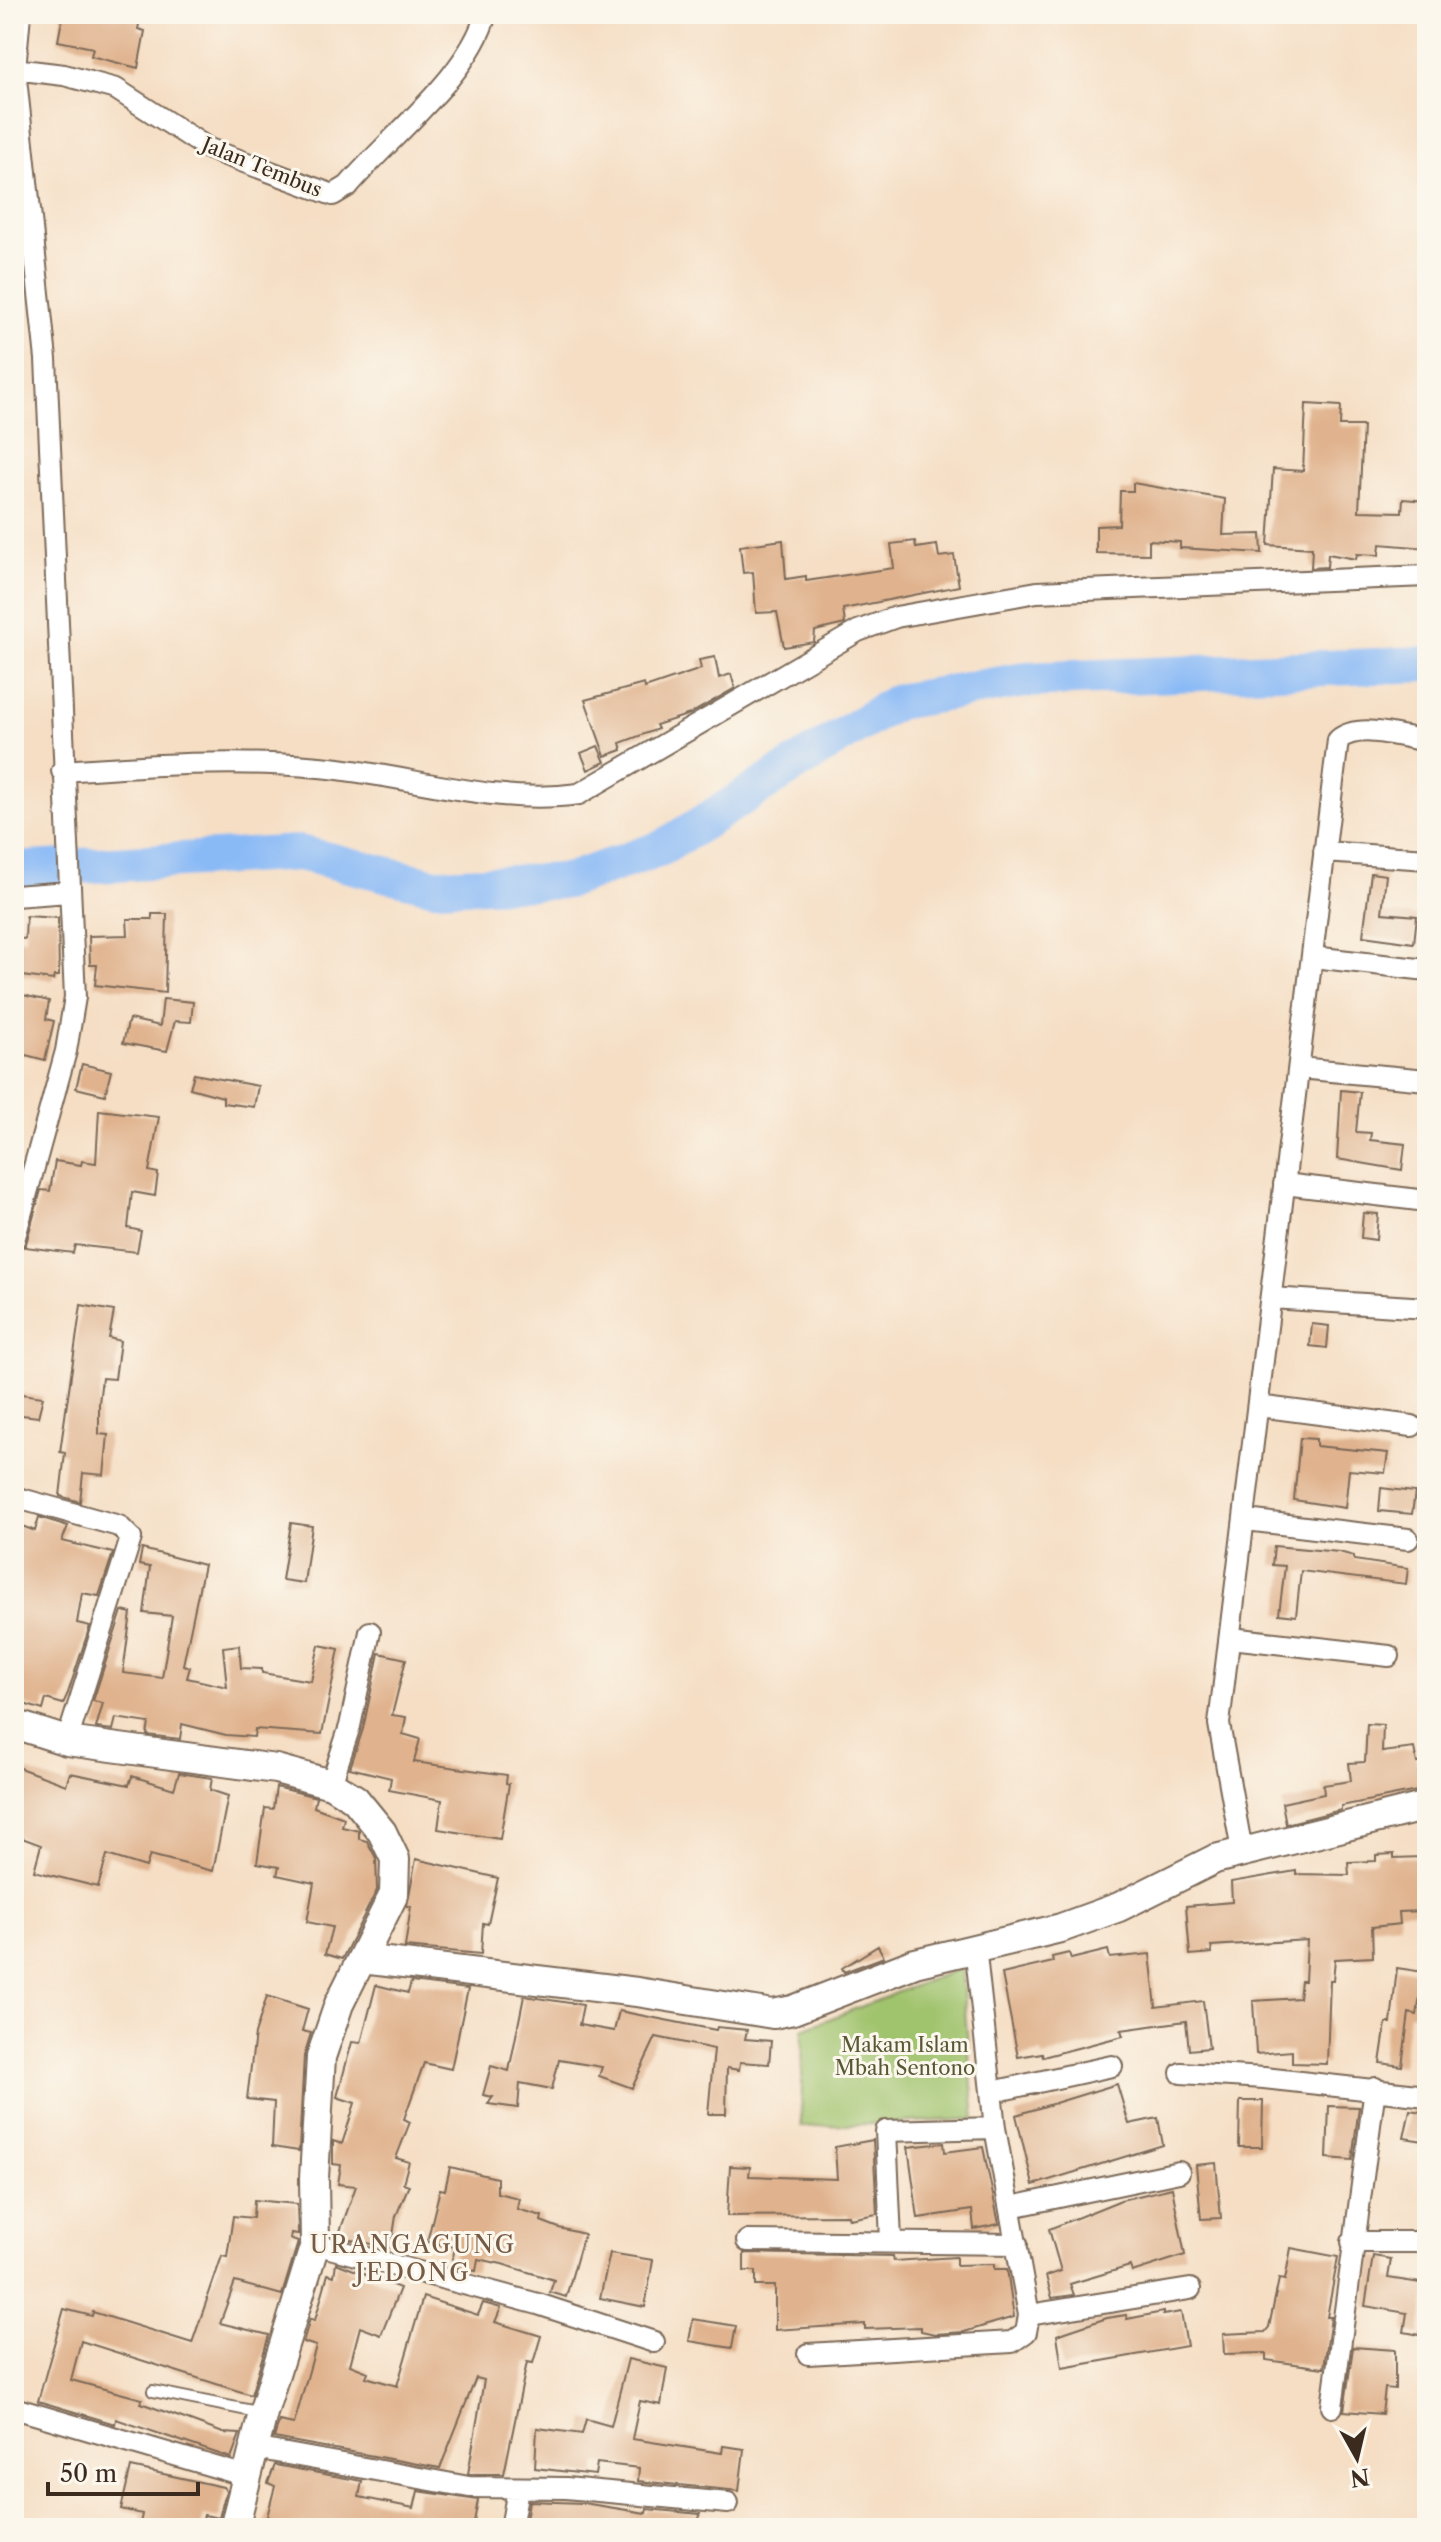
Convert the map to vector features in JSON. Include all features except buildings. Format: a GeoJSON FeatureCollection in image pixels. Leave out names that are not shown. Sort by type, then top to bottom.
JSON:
{"type":"FeatureCollection","features":[{"type":"Feature","properties":{"kind":"street"},"geometry":{"type":"LineString","coordinates":[[14,1240],[66,1051],[75,997],[62,771],[46,359],[14,69],[20,14]]}},
{"type":"Feature","properties":{"kind":"street","name":"Jalan Tembus"},"geometry":{"type":"LineString","coordinates":[[14,69],[64,75],[116,89],[209,149],[333,195],[348,186],[452,77],[470,54],[486,14]]}},
{"type":"Feature","properties":{"kind":"street"},"geometry":{"type":"LineString","coordinates":[[62,771],[203,761],[320,767],[476,793],[540,799],[579,794],[858,631],[896,617],[1037,592],[1427,576]]}},
{"type":"Feature","properties":{"kind":"street"},"geometry":{"type":"LineString","coordinates":[[1242,1851],[1219,1724],[1338,740],[1347,732],[1360,731],[1427,741]]}},
{"type":"Feature","properties":{"kind":"street"},"geometry":{"type":"LineString","coordinates":[[1324,852],[1427,859]]}},
{"type":"Feature","properties":{"kind":"street"},"geometry":{"type":"LineString","coordinates":[[14,896],[71,898]]}},
{"type":"Feature","properties":{"kind":"street"},"geometry":{"type":"LineString","coordinates":[[1313,957],[1427,970]]}},
{"type":"Feature","properties":{"kind":"street"},"geometry":{"type":"LineString","coordinates":[[1299,1068],[1427,1080]]}},
{"type":"Feature","properties":{"kind":"street"},"geometry":{"type":"LineString","coordinates":[[1284,1184],[1427,1201]]}},
{"type":"Feature","properties":{"kind":"street"},"geometry":{"type":"LineString","coordinates":[[1271,1298],[1427,1308]]}},
{"type":"Feature","properties":{"kind":"street"},"geometry":{"type":"LineString","coordinates":[[1258,1406],[1412,1426]]}},
{"type":"Feature","properties":{"kind":"street"},"geometry":{"type":"LineString","coordinates":[[14,1497],[119,1526],[131,1538],[67,1741]]}},
{"type":"Feature","properties":{"kind":"street"},"geometry":{"type":"LineString","coordinates":[[1246,1520],[1408,1539]]}},
{"type":"Feature","properties":{"kind":"street"},"geometry":{"type":"LineString","coordinates":[[331,1784],[350,1726],[370,1632]]}},
{"type":"Feature","properties":{"kind":"street"},"geometry":{"type":"LineString","coordinates":[[1231,1638],[1389,1656]]}},
{"type":"Feature","properties":{"kind":"street"},"geometry":{"type":"LineString","coordinates":[[14,1724],[67,1741],[276,1769],[331,1784],[355,1799],[382,1832],[395,1859],[394,1894],[339,2004],[321,2057],[314,2178],[315,2244],[263,2413],[234,2528]]}},
{"type":"Feature","properties":{"kind":"street"},"geometry":{"type":"LineString","coordinates":[[362,1959],[637,1992],[773,2014],[793,2010],[915,1963],[1076,1923],[1119,1907],[1215,1859],[1427,1806]]}},
{"type":"Feature","properties":{"kind":"street"},"geometry":{"type":"LineString","coordinates":[[808,2354],[1012,2342],[1026,2332],[1029,2315],[995,2128],[975,1946]]}},
{"type":"Feature","properties":{"kind":"street"},"geometry":{"type":"LineString","coordinates":[[992,2092],[1112,2066]]}},
{"type":"Feature","properties":{"kind":"street"},"geometry":{"type":"LineString","coordinates":[[1181,2073],[1375,2088],[1427,2096]]}},
{"type":"Feature","properties":{"kind":"street"},"geometry":{"type":"LineString","coordinates":[[1332,2407],[1375,2088]]}},
{"type":"Feature","properties":{"kind":"street"},"geometry":{"type":"LineString","coordinates":[[891,2240],[886,2131],[995,2128]]}},
{"type":"Feature","properties":{"kind":"street"},"geometry":{"type":"LineString","coordinates":[[1011,2207],[1179,2172]]}},
{"type":"Feature","properties":{"kind":"street"},"geometry":{"type":"LineString","coordinates":[[747,2241],[891,2240],[1017,2244]]}},
{"type":"Feature","properties":{"kind":"street"},"geometry":{"type":"LineString","coordinates":[[1352,2242],[1427,2242]]}},
{"type":"Feature","properties":{"kind":"street"},"geometry":{"type":"LineString","coordinates":[[315,2244],[538,2304],[654,2342]]}},
{"type":"Feature","properties":{"kind":"street"},"geometry":{"type":"LineString","coordinates":[[1029,2315],[1190,2289]]}},
{"type":"Feature","properties":{"kind":"street"},"geometry":{"type":"LineString","coordinates":[[14,2408],[246,2476]]}},
{"type":"Feature","properties":{"kind":"street"},"geometry":{"type":"LineString","coordinates":[[254,2448],[469,2487],[566,2488],[728,2503]]}},
{"type":"Feature","properties":{"kind":"street"},"geometry":{"type":"LineString","coordinates":[[511,2528],[518,2489]]}},
{"type":"Feature","properties":{"kind":"lane"},"geometry":{"type":"LineString","coordinates":[[153,2391],[263,2413]]}},
{"type":"Feature","properties":{"kind":"green space","name":"Makam Islam Mbah Sentono"},"geometry":{"type":"Polygon","coordinates":[[[961,1968],[975,2119],[801,2127],[803,2029],[961,1968]]]}},
{"type":"Feature","properties":{"kind":"waterway"},"geometry":{"type":"LineString","coordinates":[[14,870],[299,853],[435,886],[567,881],[662,848],[896,702],[1025,680],[1427,664]]}},
{"type":"Feature","properties":{"kind":"district","name":"URANGAGUNG JEDONG"},"geometry":{"type":"Point","coordinates":[413,2258]}}]}
